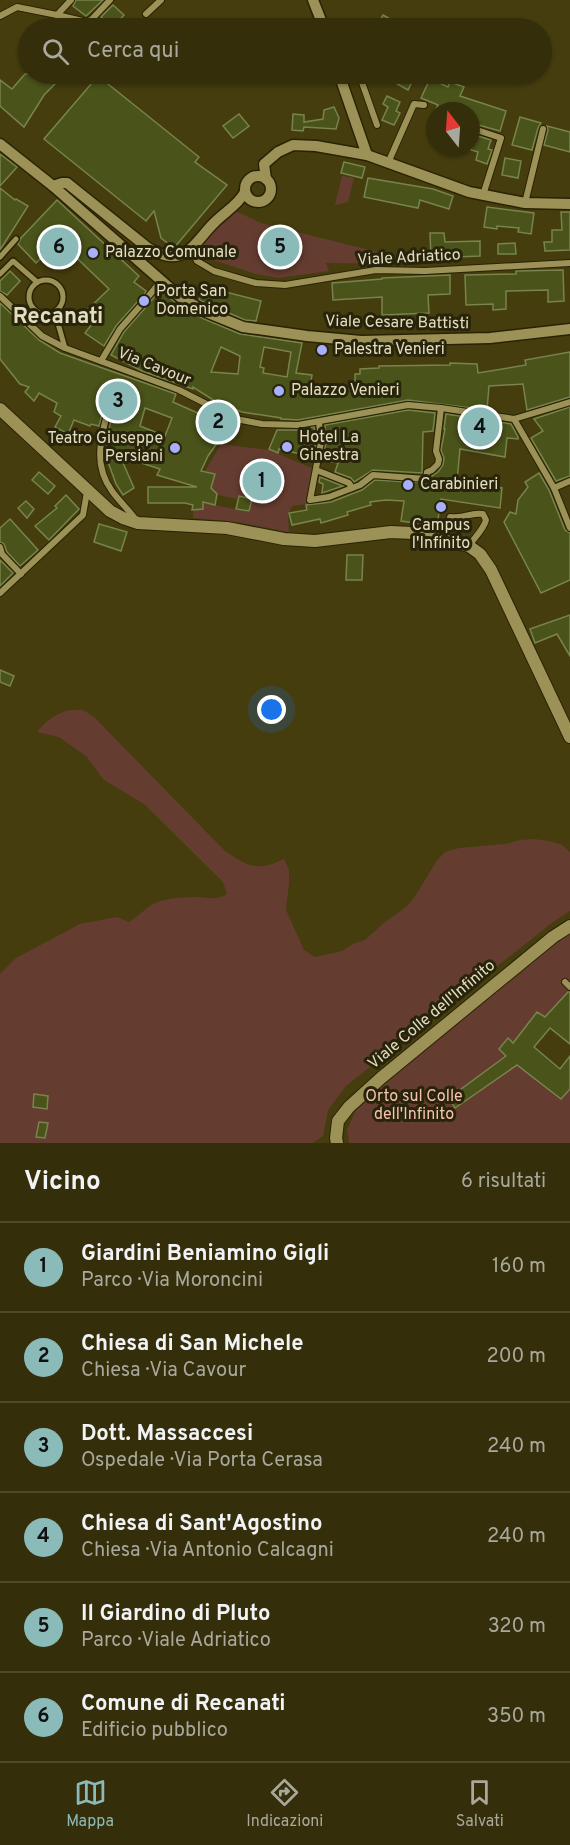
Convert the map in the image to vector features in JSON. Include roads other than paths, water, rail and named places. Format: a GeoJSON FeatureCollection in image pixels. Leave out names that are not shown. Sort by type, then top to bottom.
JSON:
{"type":"FeatureCollection","features":[{"type":"Feature","properties":{"kind":"main road"},"geometry":{"type":"LineString","coordinates":[[0,409],[110,512],[138,523],[227,528],[284,539],[315,541],[391,532],[413,533],[469,546],[480,554],[491,570],[570,738]]}},
{"type":"Feature","properties":{"kind":"main road","name":"Viale Colle dell'Infinito"},"geometry":{"type":"LineString","coordinates":[[337,1143],[338,1121],[349,1107],[381,1077],[553,936],[570,926]]}},
{"type":"Feature","properties":{"kind":"street"},"geometry":{"type":"LineString","coordinates":[[57,15],[71,0]]}},
{"type":"Feature","properties":{"kind":"street"},"geometry":{"type":"LineString","coordinates":[[94,18],[110,0]]}},
{"type":"Feature","properties":{"kind":"street"},"geometry":{"type":"LineString","coordinates":[[146,14],[162,0]]}},
{"type":"Feature","properties":{"kind":"street"},"geometry":{"type":"LineString","coordinates":[[313,0],[320,18]]}},
{"type":"Feature","properties":{"kind":"street"},"geometry":{"type":"LineString","coordinates":[[0,16],[17,7],[70,18]]}},
{"type":"Feature","properties":{"kind":"street"},"geometry":{"type":"LineString","coordinates":[[342,84],[367,155]]}},
{"type":"Feature","properties":{"kind":"street"},"geometry":{"type":"LineString","coordinates":[[363,84],[377,125]]}},
{"type":"Feature","properties":{"kind":"street"},"geometry":{"type":"LineString","coordinates":[[388,163],[414,104],[424,105]]}},
{"type":"Feature","properties":{"kind":"street"},"geometry":{"type":"LineString","coordinates":[[525,203],[543,129]]}},
{"type":"Feature","properties":{"kind":"street"},"geometry":{"type":"LineString","coordinates":[[480,131],[501,138],[483,196]]}},
{"type":"Feature","properties":{"kind":"street","name":"Viale Cesare Battisti"},"geometry":{"type":"LineString","coordinates":[[0,144],[53,186],[180,297],[221,319],[243,327],[361,341],[490,338],[570,329]]}},
{"type":"Feature","properties":{"kind":"street"},"geometry":{"type":"LineString","coordinates":[[248,196],[262,201],[268,197],[270,186],[266,179],[264,164],[278,152],[294,145],[316,146],[367,155],[483,196],[525,203],[570,204]]}},
{"type":"Feature","properties":{"kind":"street"},"geometry":{"type":"LineString","coordinates":[[248,196],[246,182],[252,177],[259,176],[266,179]]}},
{"type":"Feature","properties":{"kind":"street"},"geometry":{"type":"LineString","coordinates":[[53,186],[68,183],[148,248],[158,254],[173,256],[186,252],[210,227],[248,196]]}},
{"type":"Feature","properties":{"kind":"street"},"geometry":{"type":"LineString","coordinates":[[0,257],[16,239]]}},
{"type":"Feature","properties":{"kind":"street","name":"Viale Adriatico"},"geometry":{"type":"LineString","coordinates":[[191,248],[197,261],[214,271],[256,283],[285,285],[376,270],[425,271],[570,263]]}},
{"type":"Feature","properties":{"kind":"street"},"geometry":{"type":"LineString","coordinates":[[0,274],[13,261],[37,282]]}},
{"type":"Feature","properties":{"kind":"street"},"geometry":{"type":"LineString","coordinates":[[51,280],[62,289],[63,302],[55,313],[41,315],[30,306],[29,292],[37,282],[51,280]]}},
{"type":"Feature","properties":{"kind":"street"},"geometry":{"type":"LineString","coordinates":[[147,298],[161,281]]}},
{"type":"Feature","properties":{"kind":"street","name":"Via Cavour"},"geometry":{"type":"LineString","coordinates":[[0,296],[42,336],[66,348],[179,390],[236,419],[262,424],[298,425],[408,405],[514,419]]}},
{"type":"Feature","properties":{"kind":"street"},"geometry":{"type":"LineString","coordinates":[[101,361],[120,329],[142,304]]}},
{"type":"Feature","properties":{"kind":"street"},"geometry":{"type":"LineString","coordinates":[[55,313],[66,348]]}},
{"type":"Feature","properties":{"kind":"street"},"geometry":{"type":"LineString","coordinates":[[570,402],[514,419],[554,488],[570,528]]}},
{"type":"Feature","properties":{"kind":"street"},"geometry":{"type":"LineString","coordinates":[[319,422],[321,442],[310,500],[329,497],[374,476],[426,479],[427,472],[438,464],[436,443],[441,408]]}},
{"type":"Feature","properties":{"kind":"street"},"geometry":{"type":"LineString","coordinates":[[106,414],[99,447],[103,478],[138,523]]}},
{"type":"Feature","properties":{"kind":"street"},"geometry":{"type":"LineString","coordinates":[[316,470],[348,483],[352,488]]}},
{"type":"Feature","properties":{"kind":"street"},"geometry":{"type":"LineString","coordinates":[[554,488],[570,481]]}},
{"type":"Feature","properties":{"kind":"street"},"geometry":{"type":"LineString","coordinates":[[0,592],[83,515],[87,492]]}},
{"type":"Feature","properties":{"kind":"street"},"geometry":{"type":"LineString","coordinates":[[450,517],[462,519],[473,513],[483,514],[486,520],[485,526],[469,546]]}},
{"type":"Feature","properties":{"kind":"street"},"geometry":{"type":"LineString","coordinates":[[0,548],[2,554],[21,574]]}},
{"type":"Feature","properties":{"kind":"place","name":"Comune di Recanati"},"geometry":{"type":"Point","coordinates":[59,247]}},
{"type":"Feature","properties":{"kind":"place","name":"Il Giardino di Pluto"},"geometry":{"type":"Point","coordinates":[280,247]}},
{"type":"Feature","properties":{"kind":"place","name":"Palazzo Comunale"},"geometry":{"type":"Point","coordinates":[93,253]}},
{"type":"Feature","properties":{"kind":"place","name":"Porta San Domenico"},"geometry":{"type":"Point","coordinates":[144,301]}},
{"type":"Feature","properties":{"kind":"place","name":"Palestra Venieri"},"geometry":{"type":"Point","coordinates":[322,350]}},
{"type":"Feature","properties":{"kind":"place","name":"Palazzo Venieri"},"geometry":{"type":"Point","coordinates":[279,391]}},
{"type":"Feature","properties":{"kind":"place","name":"Dott. Massaccesi"},"geometry":{"type":"Point","coordinates":[118,401]}},
{"type":"Feature","properties":{"kind":"place","name":"Chiesa di San Michele"},"geometry":{"type":"Point","coordinates":[218,422]}},
{"type":"Feature","properties":{"kind":"place","name":"Chiesa di Sant'Agostino"},"geometry":{"type":"Point","coordinates":[480,427]}},
{"type":"Feature","properties":{"kind":"place","name":"Hotel La Ginestra"},"geometry":{"type":"Point","coordinates":[287,447]}},
{"type":"Feature","properties":{"kind":"place","name":"Teatro Giuseppe Persiani"},"geometry":{"type":"Point","coordinates":[175,448]}},
{"type":"Feature","properties":{"kind":"place","name":"Giardini Beniamino Gigli"},"geometry":{"type":"Point","coordinates":[262,481]}},
{"type":"Feature","properties":{"kind":"place","name":"Carabinieri"},"geometry":{"type":"Point","coordinates":[408,485]}},
{"type":"Feature","properties":{"kind":"place","name":"Campus l'Infinito"},"geometry":{"type":"Point","coordinates":[441,507]}},
{"type":"Feature","properties":{"kind":"district","name":"Recanati"},"geometry":{"type":"Point","coordinates":[58,317]}},
{"type":"Feature","properties":{"kind":"park label","name":"Orto sul Colle dell'Infinito"},"geometry":{"type":"Point","coordinates":[414,1106]}}]}
